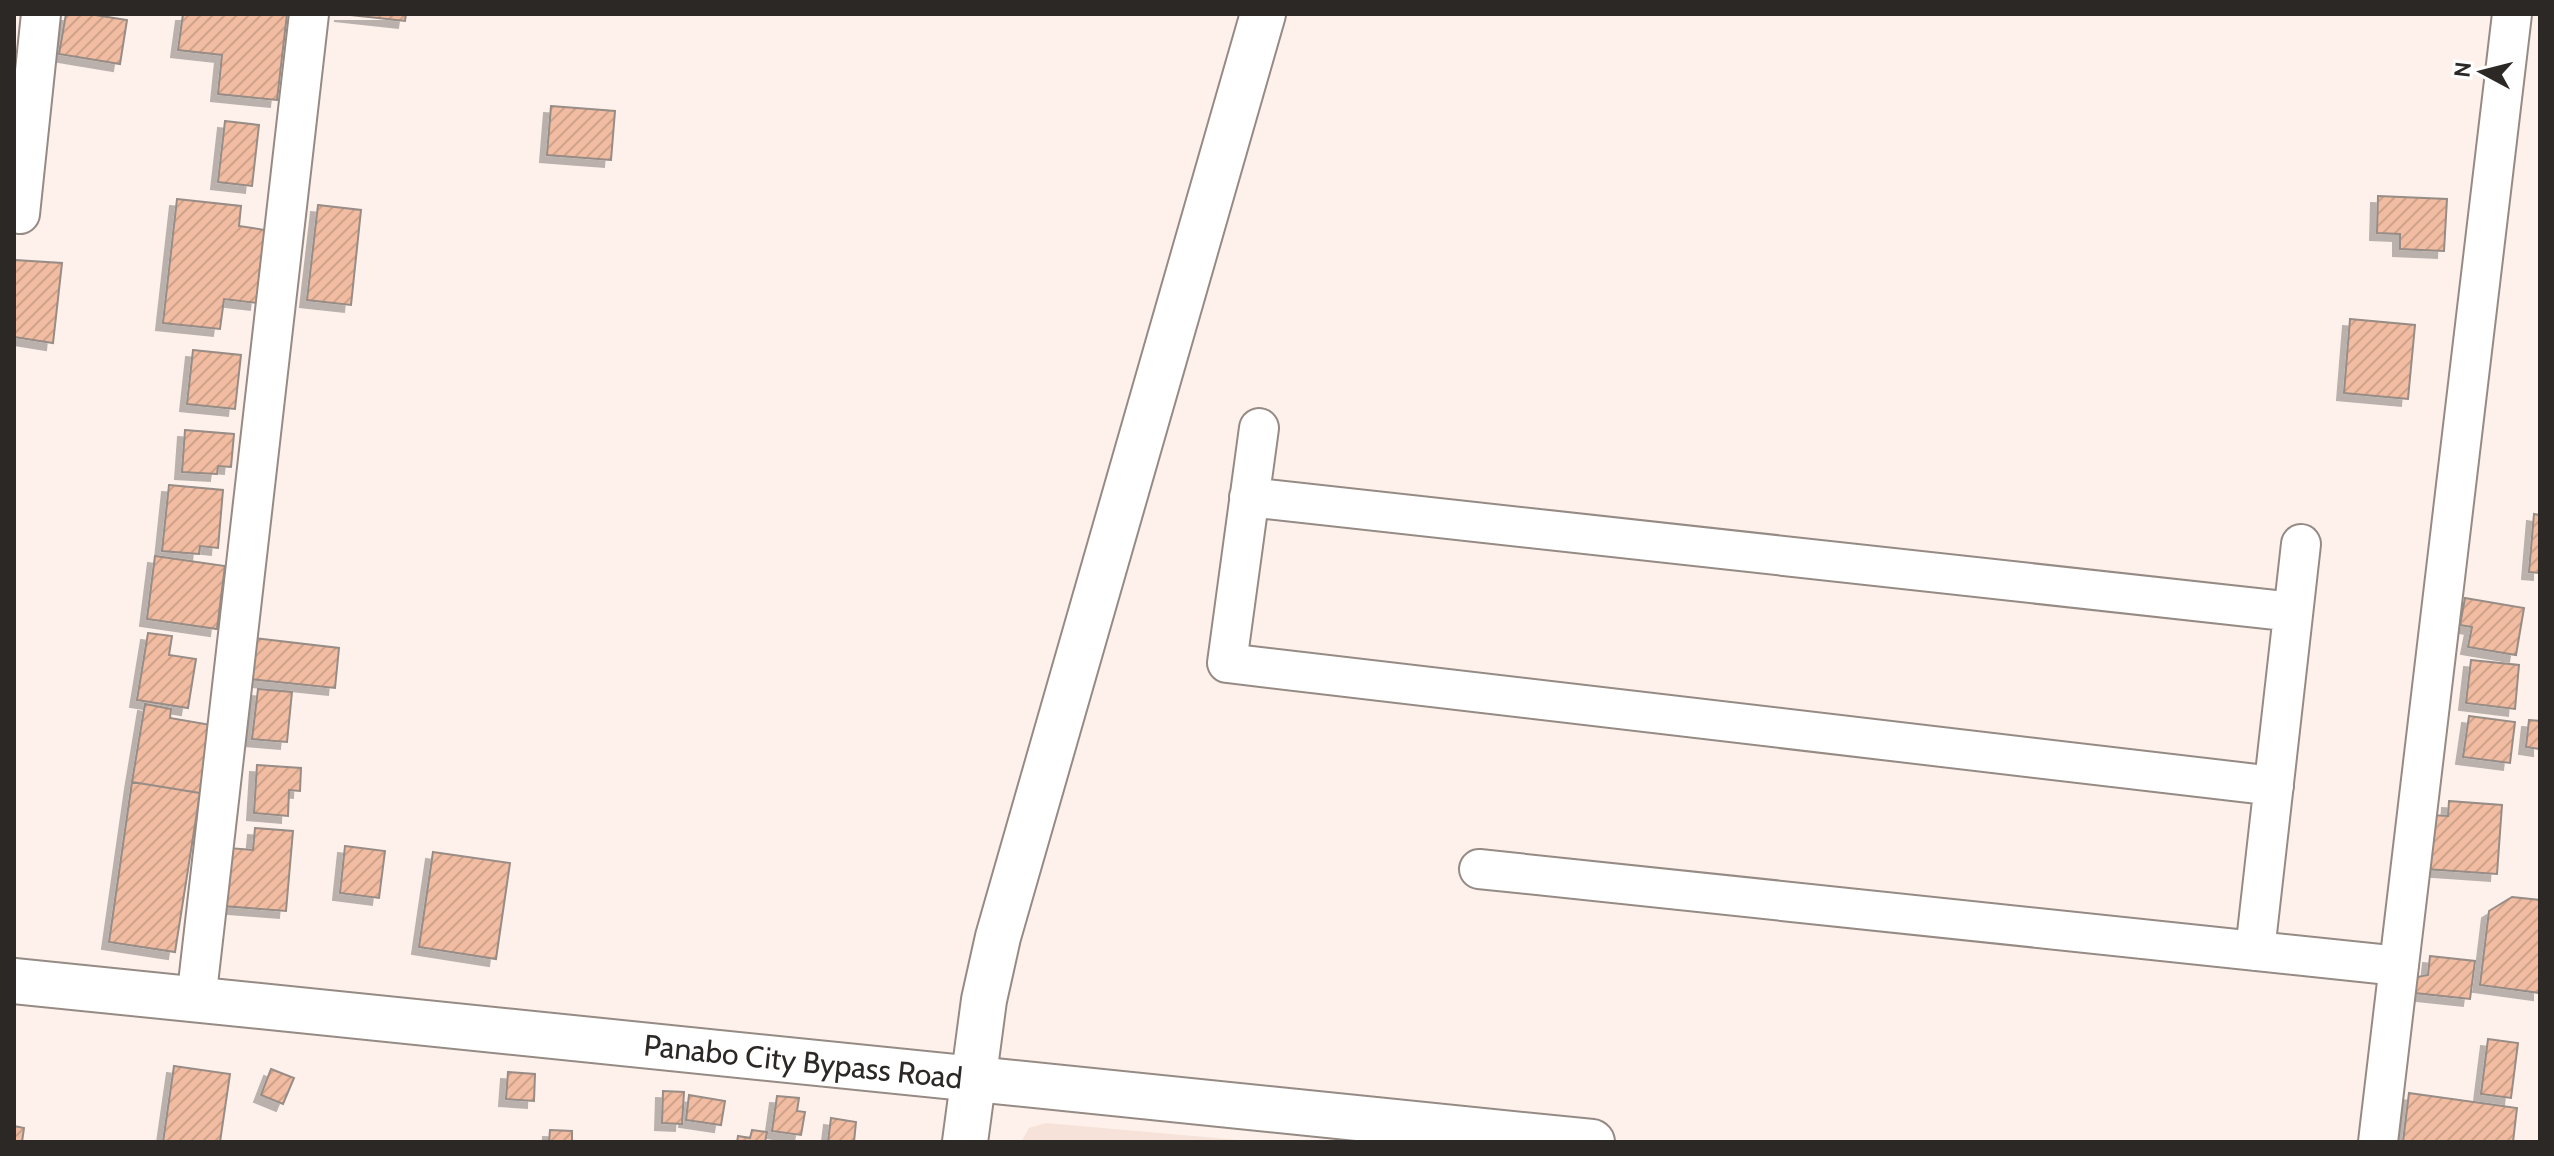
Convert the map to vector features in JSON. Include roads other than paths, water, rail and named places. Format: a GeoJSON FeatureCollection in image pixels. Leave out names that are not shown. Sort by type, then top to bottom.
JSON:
{"type":"FeatureCollection","features":[{"type":"Feature","properties":{"kind":"main road"},"geometry":{"type":"LineString","coordinates":[[965,1142],[984,1000],[998,937],[1263,14]]}},
{"type":"Feature","properties":{"kind":"main road","name":"Panabo City Bypass Road"},"geometry":{"type":"LineString","coordinates":[[14,981],[1592,1142]]}},
{"type":"Feature","properties":{"kind":"street"},"geometry":{"type":"LineString","coordinates":[[20,214],[41,14]]}},
{"type":"Feature","properties":{"kind":"street"},"geometry":{"type":"LineString","coordinates":[[196,1001],[309,14]]}},
{"type":"Feature","properties":{"kind":"street"},"geometry":{"type":"LineString","coordinates":[[2378,1142],[2512,14]]}},
{"type":"Feature","properties":{"kind":"street"},"geometry":{"type":"LineString","coordinates":[[1259,428],[1227,663],[2274,786]]}},
{"type":"Feature","properties":{"kind":"street"},"geometry":{"type":"LineString","coordinates":[[1249,497],[2293,612]]}},
{"type":"Feature","properties":{"kind":"street"},"geometry":{"type":"LineString","coordinates":[[2255,951],[2301,544]]}},
{"type":"Feature","properties":{"kind":"street"},"geometry":{"type":"LineString","coordinates":[[1479,869],[2399,966]]}}]}
